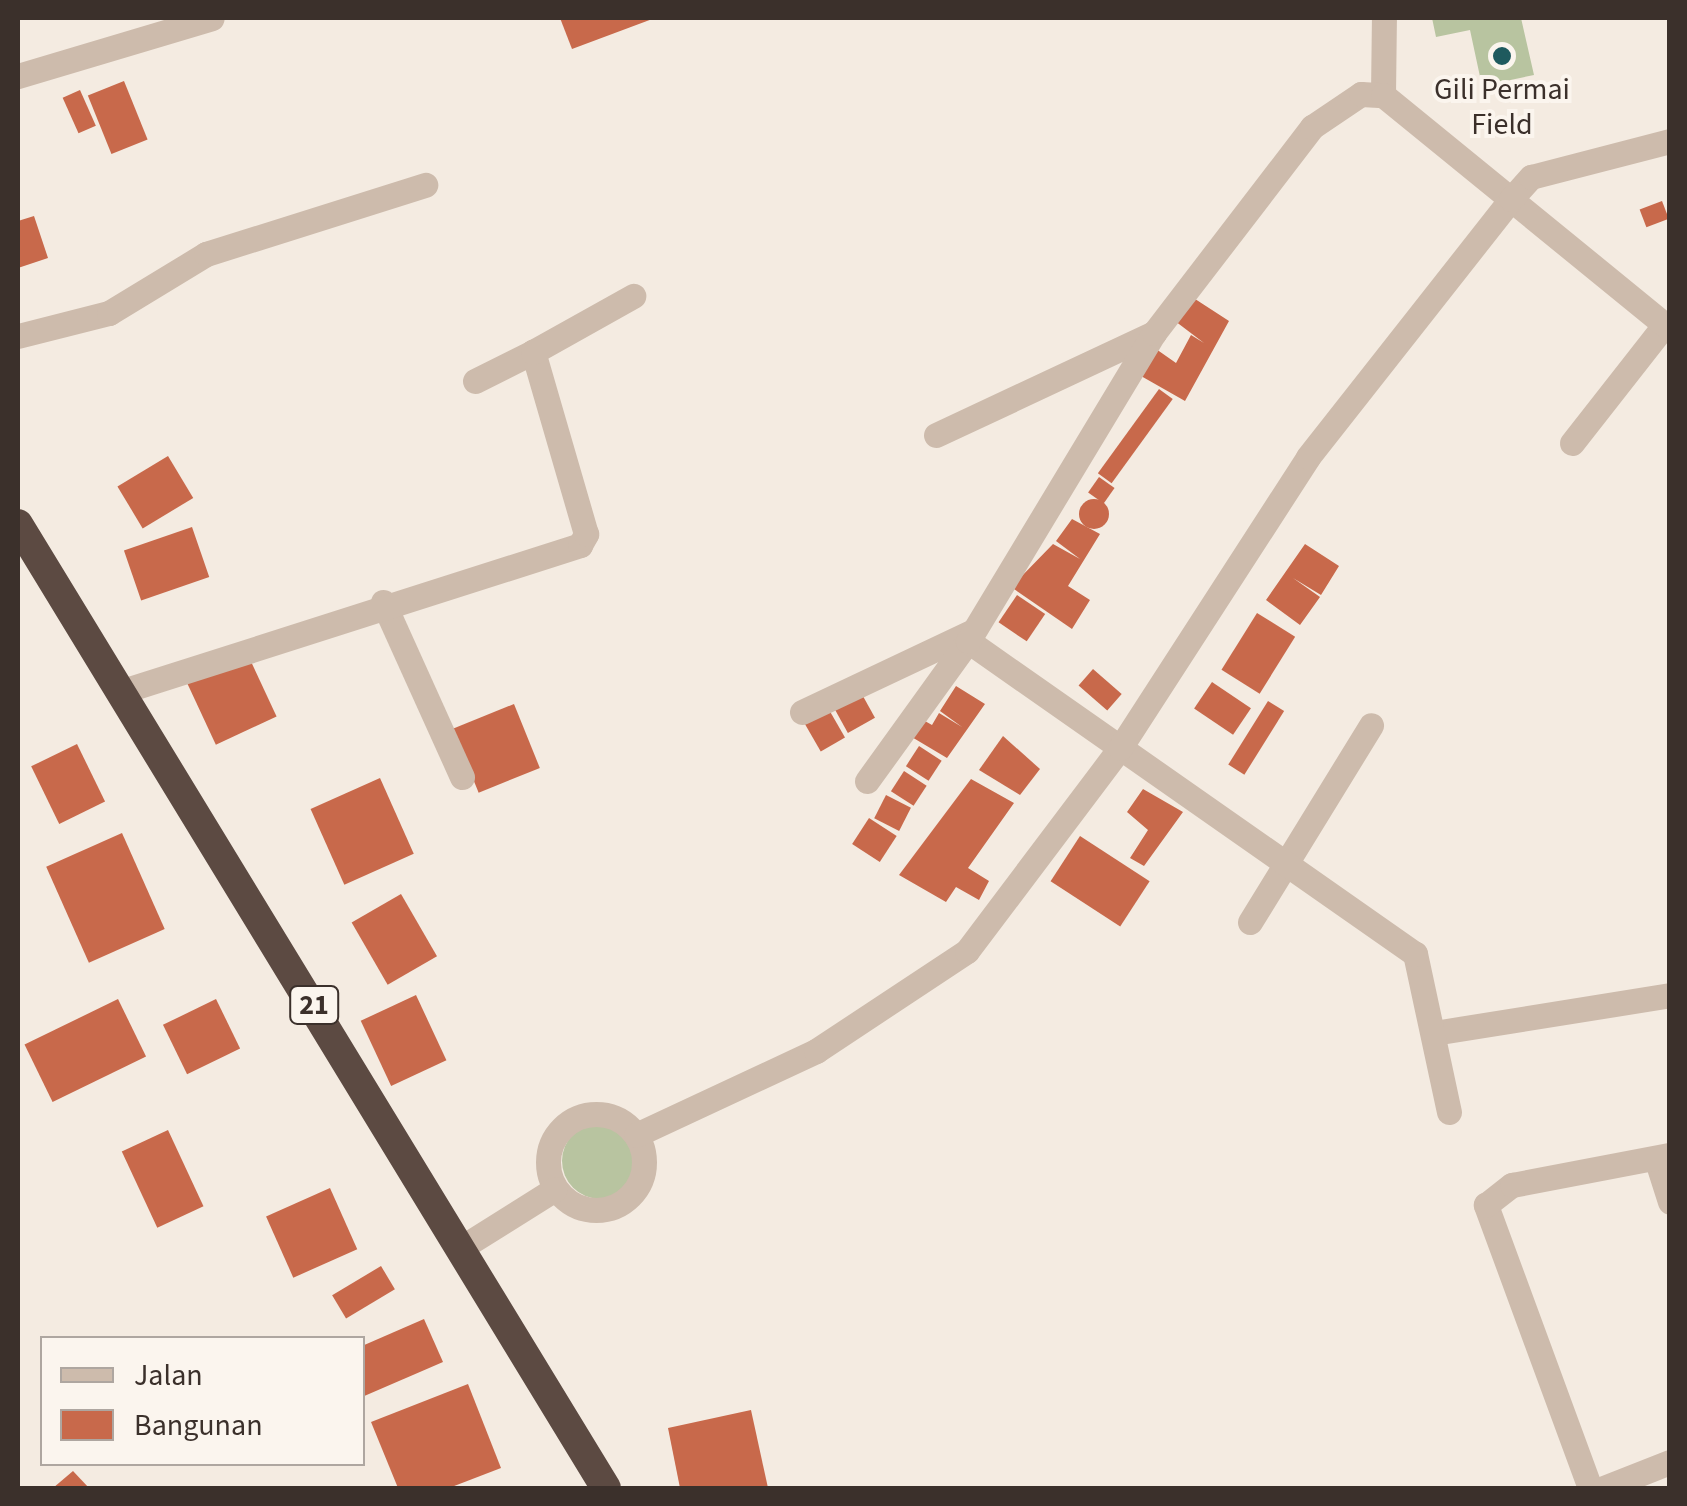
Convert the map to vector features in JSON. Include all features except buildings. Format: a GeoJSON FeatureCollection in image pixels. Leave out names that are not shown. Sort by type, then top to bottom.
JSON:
{"type":"FeatureCollection","features":[{"type":"Feature","properties":{"kind":"highway","name":"21"},"geometry":{"type":"LineString","coordinates":[[18,524],[464,1246],[606,1488]]}},
{"type":"Feature","properties":{"kind":"street"},"geometry":{"type":"LineString","coordinates":[[18,76],[212,18]]}},
{"type":"Feature","properties":{"kind":"street"},"geometry":{"type":"LineString","coordinates":[[1383,95],[1384,18]]}},
{"type":"Feature","properties":{"kind":"street"},"geometry":{"type":"LineString","coordinates":[[867,781],[969,637],[1154,334],[1312,127],[1361,94],[1383,95],[1666,328],[1572,443]]}},
{"type":"Feature","properties":{"kind":"street"},"geometry":{"type":"LineString","coordinates":[[636,1135],[816,1051],[966,951],[1120,748],[1308,457],[1512,198],[1531,177],[1670,142]]}},
{"type":"Feature","properties":{"kind":"street"},"geometry":{"type":"LineString","coordinates":[[18,336],[109,313],[206,254],[425,185]]}},
{"type":"Feature","properties":{"kind":"street"},"geometry":{"type":"LineString","coordinates":[[474,381],[633,296]]}},
{"type":"Feature","properties":{"kind":"street"},"geometry":{"type":"LineString","coordinates":[[936,435],[1154,334]]}},
{"type":"Feature","properties":{"kind":"street"},"geometry":{"type":"LineString","coordinates":[[120,692],[383,602],[580,545],[586,534],[533,352]]}},
{"type":"Feature","properties":{"kind":"street"},"geometry":{"type":"LineString","coordinates":[[383,602],[462,776]]}},
{"type":"Feature","properties":{"kind":"street"},"geometry":{"type":"LineString","coordinates":[[969,637],[1415,954],[1448,1112]]}},
{"type":"Feature","properties":{"kind":"street"},"geometry":{"type":"LineString","coordinates":[[802,712],[969,637]]}},
{"type":"Feature","properties":{"kind":"street"},"geometry":{"type":"LineString","coordinates":[[1250,922],[1284,859],[1370,725]]}},
{"type":"Feature","properties":{"kind":"street"},"geometry":{"type":"LineString","coordinates":[[1434,1033],[1670,995]]}},
{"type":"Feature","properties":{"kind":"street"},"geometry":{"type":"LineString","coordinates":[[578,1116],[620,1120],[636,1135],[642,1176],[622,1201],[592,1210],[555,1189],[550,1147],[578,1116]]}},
{"type":"Feature","properties":{"kind":"street"},"geometry":{"type":"LineString","coordinates":[[1590,1488],[1486,1205],[1512,1185],[1663,1156],[1670,1202]]}},
{"type":"Feature","properties":{"kind":"street"},"geometry":{"type":"LineString","coordinates":[[464,1246],[555,1189]]}},
{"type":"Feature","properties":{"kind":"street"},"geometry":{"type":"LineString","coordinates":[[1604,1488],[1670,1462]]}},
{"type":"Feature","properties":{"kind":"green space","name":"Gili Permai Field"},"geometry":{"type":"Polygon","coordinates":[[[1432,18],[1521,18],[1534,75],[1482,86],[1470,30],[1436,37],[1432,18]]]}},
{"type":"Feature","properties":{"kind":"green space"},"geometry":{"type":"Polygon","coordinates":[[[600,1123],[627,1134],[638,1161],[627,1188],[600,1199],[573,1188],[562,1161],[573,1134],[600,1123]]]}},
{"type":"Feature","properties":{"kind":"place","name":"Gili Permai Field"},"geometry":{"type":"Point","coordinates":[1502,56]}}]}
